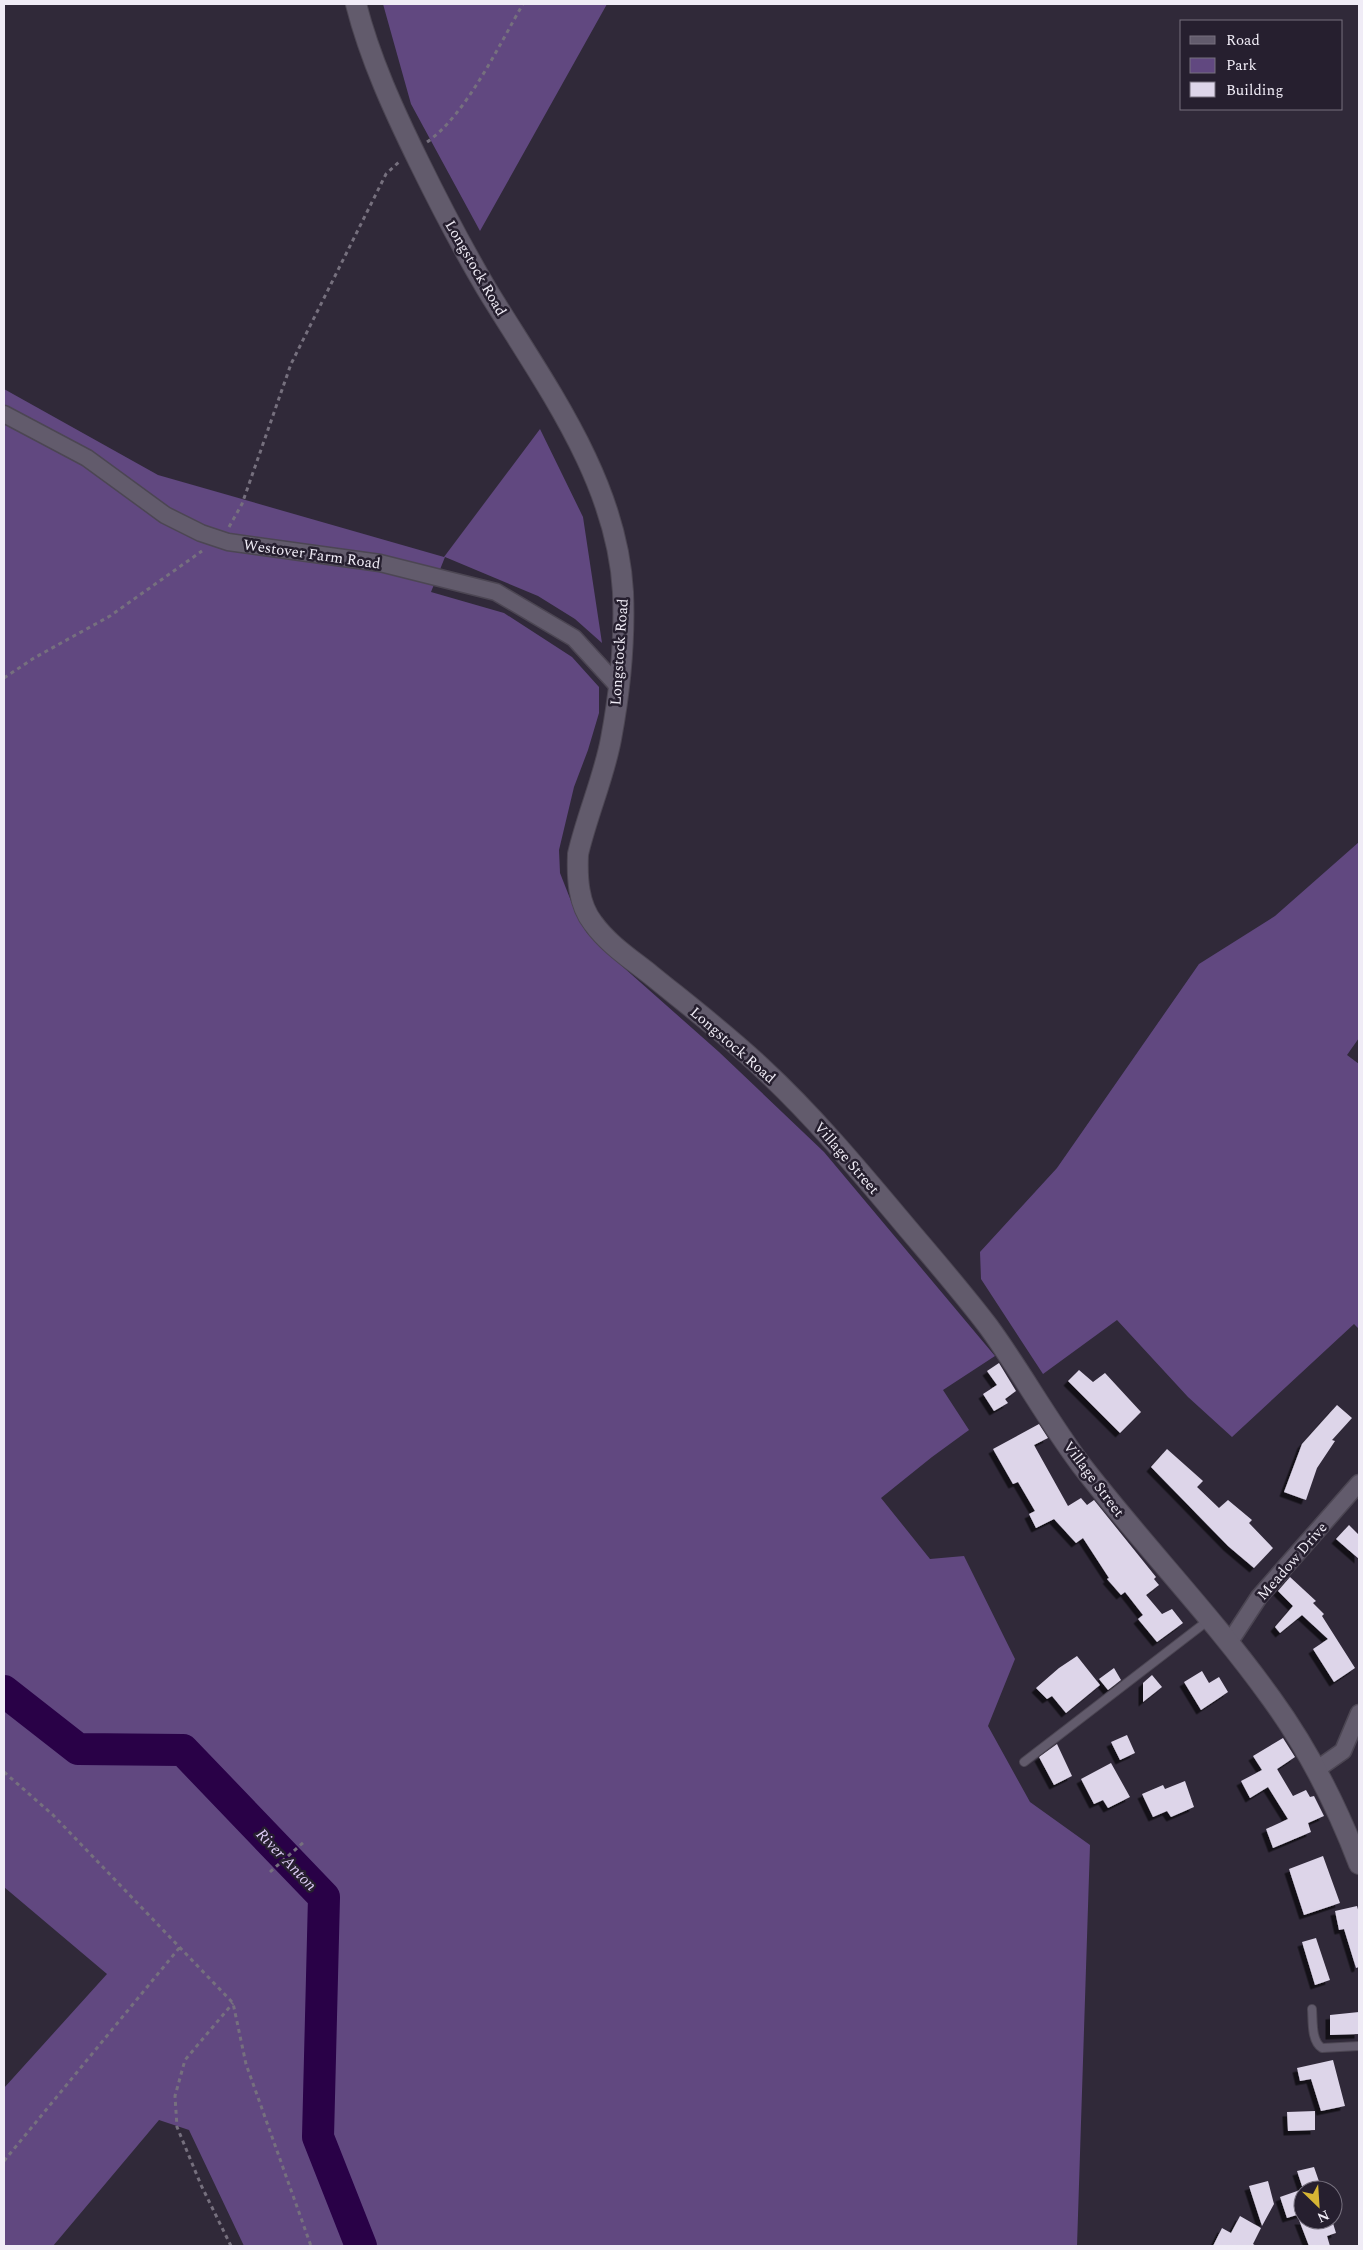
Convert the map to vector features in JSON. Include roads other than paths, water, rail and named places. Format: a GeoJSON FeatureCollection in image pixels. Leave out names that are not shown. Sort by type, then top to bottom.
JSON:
{"type":"FeatureCollection","features":[{"type":"Feature","properties":{"kind":"street","name":"Longstock Road"},"geometry":{"type":"LineString","coordinates":[[356,4],[384,87],[438,201],[463,249],[575,437],[602,495],[619,561],[623,625],[618,686],[611,740],[578,854],[577,872],[584,907],[591,922],[607,938],[759,1065],[804,1109]]}},
{"type":"Feature","properties":{"kind":"street","name":"Westover Farm Road"},"geometry":{"type":"LineString","coordinates":[[4,414],[87,458],[165,515],[228,542],[380,563],[496,592],[574,638],[618,686]]}},
{"type":"Feature","properties":{"kind":"street","name":"Village Street"},"geometry":{"type":"LineString","coordinates":[[804,1109],[843,1151],[986,1324],[1080,1463],[1132,1528],[1230,1643],[1272,1699],[1332,1799],[1359,1864]]}},
{"type":"Feature","properties":{"kind":"street","name":"Meadow Drive"},"geometry":{"type":"LineString","coordinates":[[1230,1643],[1259,1597],[1359,1483]]}},
{"type":"Feature","properties":{"kind":"street"},"geometry":{"type":"LineString","coordinates":[[1316,1770],[1343,1751],[1359,1713]]}},
{"type":"Feature","properties":{"kind":"lane"},"geometry":{"type":"LineString","coordinates":[[1024,1762],[1210,1620]]}},
{"type":"Feature","properties":{"kind":"lane"},"geometry":{"type":"LineString","coordinates":[[1312,2009],[1315,2040],[1318,2046],[1322,2048],[1359,2046]]}},
{"type":"Feature","properties":{"kind":"waterway","name":"River Anton"},"geometry":{"type":"LineString","coordinates":[[4,1691],[78,1749],[183,1750],[324,1897],[318,2137],[361,2246]]}}]}
